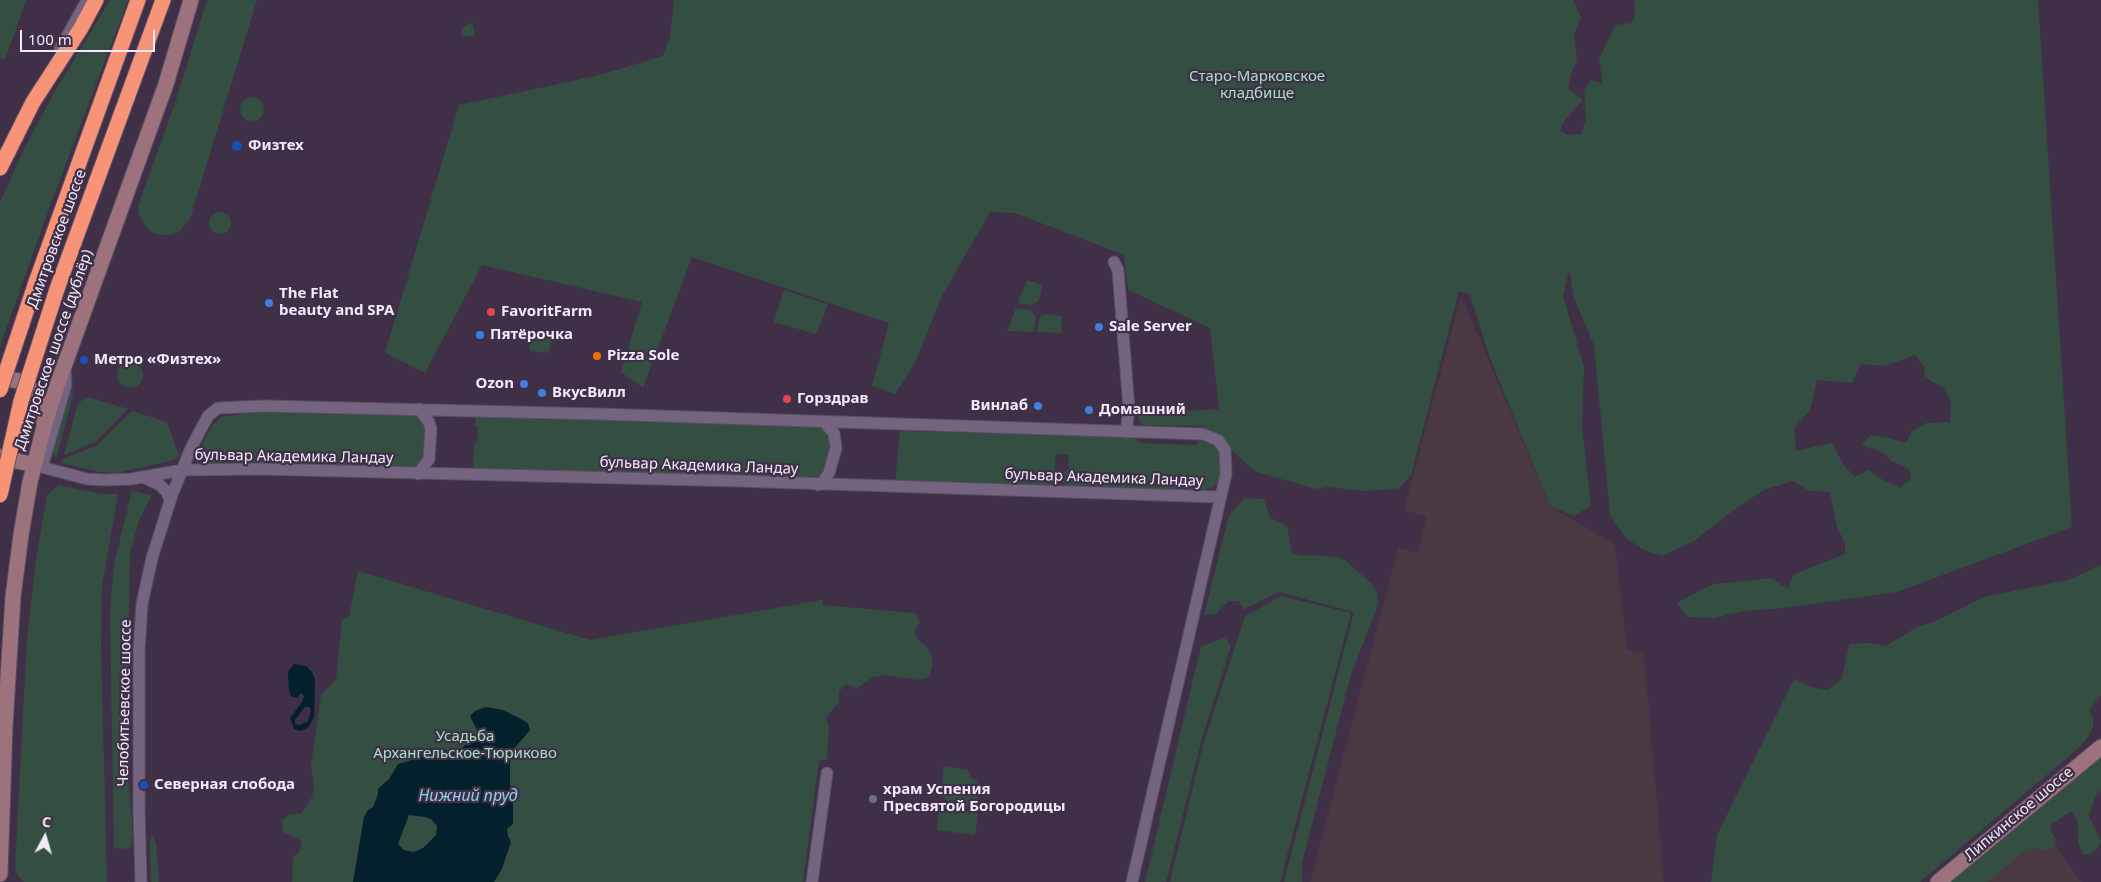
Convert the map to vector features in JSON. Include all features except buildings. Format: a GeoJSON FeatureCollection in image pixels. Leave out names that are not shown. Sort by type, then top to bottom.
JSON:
{"type":"FeatureCollection","features":[{"type":"Feature","properties":{"kind":"highway"},"geometry":{"type":"LineString","coordinates":[[0,168],[33,102],[82,28],[96,0]]}},
{"type":"Feature","properties":{"kind":"highway","name":"Дмитровское шоссе"},"geometry":{"type":"LineString","coordinates":[[0,390],[36,282],[138,0]]}},
{"type":"Feature","properties":{"kind":"highway","name":"Дмитровское шоссе"},"geometry":{"type":"LineString","coordinates":[[0,495],[23,393],[58,289],[163,0]]}},
{"type":"Feature","properties":{"kind":"main road","name":"Дмитровское шоссе (дублёр)"},"geometry":{"type":"LineString","coordinates":[[0,874],[5,726],[13,597],[20,535],[38,466],[44,423],[166,84],[192,0]]}},
{"type":"Feature","properties":{"kind":"main road"},"geometry":{"type":"LineString","coordinates":[[0,378],[19,382],[30,387],[41,402],[44,423]]}},
{"type":"Feature","properties":{"kind":"main road"},"geometry":{"type":"LineString","coordinates":[[0,458],[38,466]]}},
{"type":"Feature","properties":{"kind":"main road"},"geometry":{"type":"LineString","coordinates":[[0,630],[8,616],[13,597]]}},
{"type":"Feature","properties":{"kind":"main road"},"geometry":{"type":"LineString","coordinates":[[0,747],[5,726]]}},
{"type":"Feature","properties":{"kind":"main road","name":"Липкинское шоссе"},"geometry":{"type":"LineString","coordinates":[[1938,882],[2101,747]]}},
{"type":"Feature","properties":{"kind":"street"},"geometry":{"type":"LineString","coordinates":[[33,102],[87,0]]}},
{"type":"Feature","properties":{"kind":"street"},"geometry":{"type":"LineString","coordinates":[[1114,262],[1118,270],[1129,409],[1126,432]]}},
{"type":"Feature","properties":{"kind":"street"},"geometry":{"type":"LineString","coordinates":[[38,466],[66,385],[65,361]]}},
{"type":"Feature","properties":{"kind":"street","name":"бульвар Академика Ландау"},"geometry":{"type":"LineString","coordinates":[[38,466],[87,479],[118,480],[183,470],[260,469],[1220,497],[1227,462],[1225,450],[1218,440],[1203,434],[419,409],[265,406],[218,408],[208,416],[203,424],[183,470]]}},
{"type":"Feature","properties":{"kind":"street"},"geometry":{"type":"LineString","coordinates":[[418,474],[429,460],[431,429],[429,422],[419,409]]}},
{"type":"Feature","properties":{"kind":"street"},"geometry":{"type":"LineString","coordinates":[[818,485],[823,482],[829,473],[836,448],[834,433],[824,422]]}},
{"type":"Feature","properties":{"kind":"street","name":"Челобитьевское шоссе"},"geometry":{"type":"LineString","coordinates":[[141,882],[139,810],[140,617],[152,558],[170,501],[183,470]]}},
{"type":"Feature","properties":{"kind":"street"},"geometry":{"type":"LineString","coordinates":[[141,476],[160,485],[170,501]]}},
{"type":"Feature","properties":{"kind":"street"},"geometry":{"type":"LineString","coordinates":[[1132,882],[1220,497]]}},
{"type":"Feature","properties":{"kind":"street"},"geometry":{"type":"LineString","coordinates":[[812,882],[827,773]]}},
{"type":"Feature","properties":{"kind":"shaded area"},"geometry":{"type":"Polygon","coordinates":[[[1461,295],[1550,506],[1615,545],[1627,649],[1644,654],[1664,882],[1310,882],[1398,548],[1417,553],[1427,517],[1404,510],[1461,295]]]}},
{"type":"Feature","properties":{"kind":"shaded area"},"geometry":{"type":"Polygon","coordinates":[[[2041,823],[2081,882],[1968,882],[2041,823]]]}},
{"type":"Feature","properties":{"kind":"green space"},"geometry":{"type":"Polygon","coordinates":[[[0,0],[26,0],[5,60],[0,58],[0,0]]]}},
{"type":"Feature","properties":{"kind":"green space"},"geometry":{"type":"Polygon","coordinates":[[[110,0],[128,0],[53,198],[0,346],[0,202],[25,147],[53,95],[110,0]]]}},
{"type":"Feature","properties":{"kind":"green space"},"geometry":{"type":"Polygon","coordinates":[[[207,0],[257,0],[190,219],[180,231],[171,235],[160,235],[153,233],[142,222],[138,206],[175,103],[207,0]]]}},
{"type":"Feature","properties":{"kind":"green space","name":"Старо-Марковское кладбище"},"geometry":{"type":"Polygon","coordinates":[[[674,0],[1573,0],[1581,17],[1574,34],[1577,59],[1568,89],[1583,100],[1564,121],[1560,130],[1567,135],[1581,134],[1586,119],[1584,91],[1591,80],[1603,84],[1599,59],[1615,25],[1632,23],[1635,15],[1634,0],[2038,0],[2072,527],[1897,592],[1784,608],[1743,611],[1714,618],[1687,617],[1677,603],[1715,584],[1771,578],[1788,589],[1794,574],[1845,554],[1845,543],[1837,527],[1830,492],[1809,491],[1793,481],[1764,490],[1735,509],[1694,541],[1662,556],[1644,550],[1626,538],[1610,515],[1594,345],[1574,298],[1569,271],[1563,296],[1584,366],[1582,428],[1591,506],[1574,516],[1550,506],[1490,358],[1470,295],[1459,291],[1411,475],[1398,489],[1363,491],[1327,487],[1317,489],[1256,472],[1232,451],[1220,436],[1211,433],[1204,426],[1142,425],[1138,414],[1219,409],[1210,328],[1128,290],[1124,255],[1015,213],[990,212],[942,296],[915,363],[895,394],[872,386],[889,323],[692,257],[643,388],[621,372],[642,302],[482,265],[425,373],[385,353],[459,105],[596,76],[663,56],[670,37],[674,0]],[[1915,355],[1885,366],[1861,364],[1852,383],[1817,380],[1810,410],[1794,428],[1796,451],[1832,443],[1843,464],[1855,477],[1868,470],[1883,480],[1900,487],[1911,479],[1909,469],[1891,461],[1884,453],[1862,445],[1870,435],[1906,443],[1912,431],[1926,423],[1950,422],[1951,401],[1943,387],[1925,376],[1924,366],[1915,355]]]}},
{"type":"Feature","properties":{"kind":"green space"},"geometry":{"type":"Polygon","coordinates":[[[472,23],[475,32],[473,37],[461,35],[461,30],[472,23]]]}},
{"type":"Feature","properties":{"kind":"green space"},"geometry":{"type":"Polygon","coordinates":[[[252,97],[260,101],[264,109],[260,117],[252,121],[244,117],[240,109],[244,101],[252,97]]]}},
{"type":"Feature","properties":{"kind":"green space"},"geometry":{"type":"Polygon","coordinates":[[[220,212],[228,215],[231,223],[228,231],[220,234],[212,231],[209,223],[212,215],[220,212]]]}},
{"type":"Feature","properties":{"kind":"green space"},"geometry":{"type":"Polygon","coordinates":[[[1027,280],[1042,285],[1039,301],[1031,305],[1018,303],[1027,280]]]}},
{"type":"Feature","properties":{"kind":"green space"},"geometry":{"type":"Polygon","coordinates":[[[784,290],[828,304],[816,334],[774,322],[784,290]]]}},
{"type":"Feature","properties":{"kind":"green space"},"geometry":{"type":"Polygon","coordinates":[[[1016,308],[1031,310],[1036,317],[1033,332],[1007,331],[1016,308]]]}},
{"type":"Feature","properties":{"kind":"green space"},"geometry":{"type":"Polygon","coordinates":[[[1046,314],[1061,316],[1062,333],[1037,332],[1040,317],[1046,314]]]}},
{"type":"Feature","properties":{"kind":"green space"},"geometry":{"type":"Polygon","coordinates":[[[532,335],[552,339],[548,353],[531,351],[529,347],[532,335]]]}},
{"type":"Feature","properties":{"kind":"green space"},"geometry":{"type":"Polygon","coordinates":[[[130,362],[140,365],[143,375],[140,385],[130,388],[120,385],[117,375],[120,365],[130,362]]]}},
{"type":"Feature","properties":{"kind":"green space"},"geometry":{"type":"Polygon","coordinates":[[[67,391],[72,393],[73,396],[56,459],[52,449],[67,391]]]}},
{"type":"Feature","properties":{"kind":"green space"},"geometry":{"type":"Polygon","coordinates":[[[88,397],[128,409],[95,442],[64,455],[78,403],[88,397]]]}},
{"type":"Feature","properties":{"kind":"green space"},"geometry":{"type":"Polygon","coordinates":[[[132,411],[167,422],[178,453],[181,454],[174,460],[117,473],[100,472],[61,463],[63,459],[96,446],[132,411]]]}},
{"type":"Feature","properties":{"kind":"green space"},"geometry":{"type":"Polygon","coordinates":[[[363,412],[413,414],[419,416],[426,426],[423,460],[413,468],[208,465],[198,457],[199,450],[212,426],[222,416],[238,415],[239,413],[363,412]]]}},
{"type":"Feature","properties":{"kind":"green space"},"geometry":{"type":"Polygon","coordinates":[[[476,415],[818,427],[825,430],[829,435],[831,443],[824,473],[819,478],[812,480],[473,469],[474,444],[477,442],[478,427],[475,425],[476,415]]]}},
{"type":"Feature","properties":{"kind":"green space"},"geometry":{"type":"Polygon","coordinates":[[[900,431],[1134,437],[1141,443],[1196,445],[1199,441],[1213,442],[1222,451],[1220,476],[1213,487],[1204,490],[1068,487],[1063,483],[1063,472],[1069,469],[1068,455],[1056,454],[1054,469],[1059,470],[1058,483],[1055,486],[895,483],[900,431]]]}},
{"type":"Feature","properties":{"kind":"green space"},"geometry":{"type":"Polygon","coordinates":[[[59,485],[102,494],[118,494],[102,586],[101,645],[107,882],[24,882],[18,876],[15,868],[27,638],[36,559],[47,495],[59,485]]]}},
{"type":"Feature","properties":{"kind":"green space"},"geometry":{"type":"Polygon","coordinates":[[[132,491],[152,495],[139,520],[130,553],[127,706],[128,775],[133,834],[131,848],[124,849],[114,848],[110,612],[114,564],[132,491]]]}},
{"type":"Feature","properties":{"kind":"green space"},"geometry":{"type":"Polygon","coordinates":[[[1245,498],[1264,499],[1270,518],[1287,526],[1292,553],[1301,556],[1338,557],[1346,561],[1373,585],[1377,593],[1376,611],[1351,674],[1302,863],[1302,882],[1284,882],[1354,612],[1279,592],[1244,609],[1238,601],[1229,601],[1215,614],[1204,615],[1229,515],[1245,498]]]}},
{"type":"Feature","properties":{"kind":"green space"},"geometry":{"type":"Polygon","coordinates":[[[2101,565],[2101,695],[2089,710],[2093,718],[2093,727],[2089,735],[2080,747],[1920,882],[1711,882],[1717,835],[1794,679],[1811,687],[1828,690],[1842,679],[1849,644],[1868,643],[1886,646],[1917,627],[1934,622],[1984,597],[2068,580],[2101,565]]]}},
{"type":"Feature","properties":{"kind":"green space","name":"Усадьба Архангельское-Тюриково"},"geometry":{"type":"Polygon","coordinates":[[[358,571],[590,640],[822,600],[823,605],[915,613],[920,622],[914,631],[919,641],[927,647],[932,656],[932,666],[929,677],[918,680],[885,675],[873,677],[856,689],[847,684],[839,691],[839,702],[826,718],[829,728],[827,759],[819,761],[803,882],[292,882],[293,858],[300,851],[302,841],[283,832],[282,821],[290,814],[301,814],[312,797],[314,787],[311,766],[321,695],[336,680],[342,619],[349,617],[358,571]]]}},
{"type":"Feature","properties":{"kind":"green space"},"geometry":{"type":"Polygon","coordinates":[[[1281,596],[1351,613],[1280,882],[1170,882],[1203,745],[1245,616],[1281,596]]]}},
{"type":"Feature","properties":{"kind":"green space"},"geometry":{"type":"Polygon","coordinates":[[[1225,638],[1231,646],[1202,738],[1166,882],[1145,882],[1201,646],[1225,638]]]}},
{"type":"Feature","properties":{"kind":"green space"},"geometry":{"type":"Polygon","coordinates":[[[2101,755],[2101,791],[2096,794],[2089,816],[2101,842],[2091,854],[2084,855],[2078,843],[2078,822],[2071,811],[2051,825],[2051,832],[2056,840],[2053,848],[2044,850],[2035,848],[2023,853],[1987,882],[1947,882],[2101,755]]]}},
{"type":"Feature","properties":{"kind":"green space"},"geometry":{"type":"Polygon","coordinates":[[[944,766],[968,770],[971,778],[977,781],[979,808],[950,805],[941,795],[944,766]]]}},
{"type":"Feature","properties":{"kind":"green space"},"geometry":{"type":"Polygon","coordinates":[[[939,808],[978,813],[975,835],[937,830],[939,808]]]}},
{"type":"Feature","properties":{"kind":"green space"},"geometry":{"type":"Polygon","coordinates":[[[153,837],[156,843],[159,882],[151,882],[150,840],[153,837]]]}},
{"type":"Feature","properties":{"kind":"water"},"geometry":{"type":"Polygon","coordinates":[[[294,664],[306,666],[312,672],[315,679],[314,717],[308,728],[301,731],[294,729],[290,718],[302,702],[304,696],[301,693],[297,698],[291,696],[288,672],[294,664]],[[305,707],[295,720],[295,724],[300,725],[308,721],[311,711],[310,707],[305,707]]]}},
{"type":"Feature","properties":{"kind":"water","name":"Нижний пруд"},"geometry":{"type":"Polygon","coordinates":[[[486,707],[503,710],[528,723],[530,730],[513,750],[510,763],[510,784],[513,794],[513,824],[507,829],[511,842],[502,869],[494,882],[353,882],[364,817],[368,810],[373,807],[378,789],[389,779],[398,764],[412,760],[426,749],[443,748],[450,753],[458,752],[466,744],[475,740],[478,732],[470,716],[475,711],[486,707]],[[409,815],[398,844],[404,850],[414,852],[423,848],[436,835],[437,826],[431,819],[409,815]]]}},
{"type":"Feature","properties":{"kind":"place","name":"Физтех"},"geometry":{"type":"Point","coordinates":[237,146]}},
{"type":"Feature","properties":{"kind":"place","name":"The Flat beauty and SPA"},"geometry":{"type":"Point","coordinates":[269,303]}},
{"type":"Feature","properties":{"kind":"place","name":"FavoritFarm"},"geometry":{"type":"Point","coordinates":[491,312]}},
{"type":"Feature","properties":{"kind":"place","name":"Sale Server"},"geometry":{"type":"Point","coordinates":[1099,327]}},
{"type":"Feature","properties":{"kind":"place","name":"Пятёрочка"},"geometry":{"type":"Point","coordinates":[480,335]}},
{"type":"Feature","properties":{"kind":"place","name":"Pizza Sole"},"geometry":{"type":"Point","coordinates":[597,356]}},
{"type":"Feature","properties":{"kind":"place","name":"Метро «Физтех»"},"geometry":{"type":"Point","coordinates":[84,360]}},
{"type":"Feature","properties":{"kind":"place","name":"Ozon"},"geometry":{"type":"Point","coordinates":[524,384]}},
{"type":"Feature","properties":{"kind":"place","name":"ВкусВилл"},"geometry":{"type":"Point","coordinates":[542,393]}},
{"type":"Feature","properties":{"kind":"place","name":"Горздрав"},"geometry":{"type":"Point","coordinates":[787,399]}},
{"type":"Feature","properties":{"kind":"place","name":"Винлаб"},"geometry":{"type":"Point","coordinates":[1038,406]}},
{"type":"Feature","properties":{"kind":"place","name":"Домашний"},"geometry":{"type":"Point","coordinates":[1089,410]}},
{"type":"Feature","properties":{"kind":"place","name":"Северная слобода"},"geometry":{"type":"Point","coordinates":[144,785]}},
{"type":"Feature","properties":{"kind":"place","name":"храм Успения Пресвятой Богородицы"},"geometry":{"type":"Point","coordinates":[873,799]}}]}
